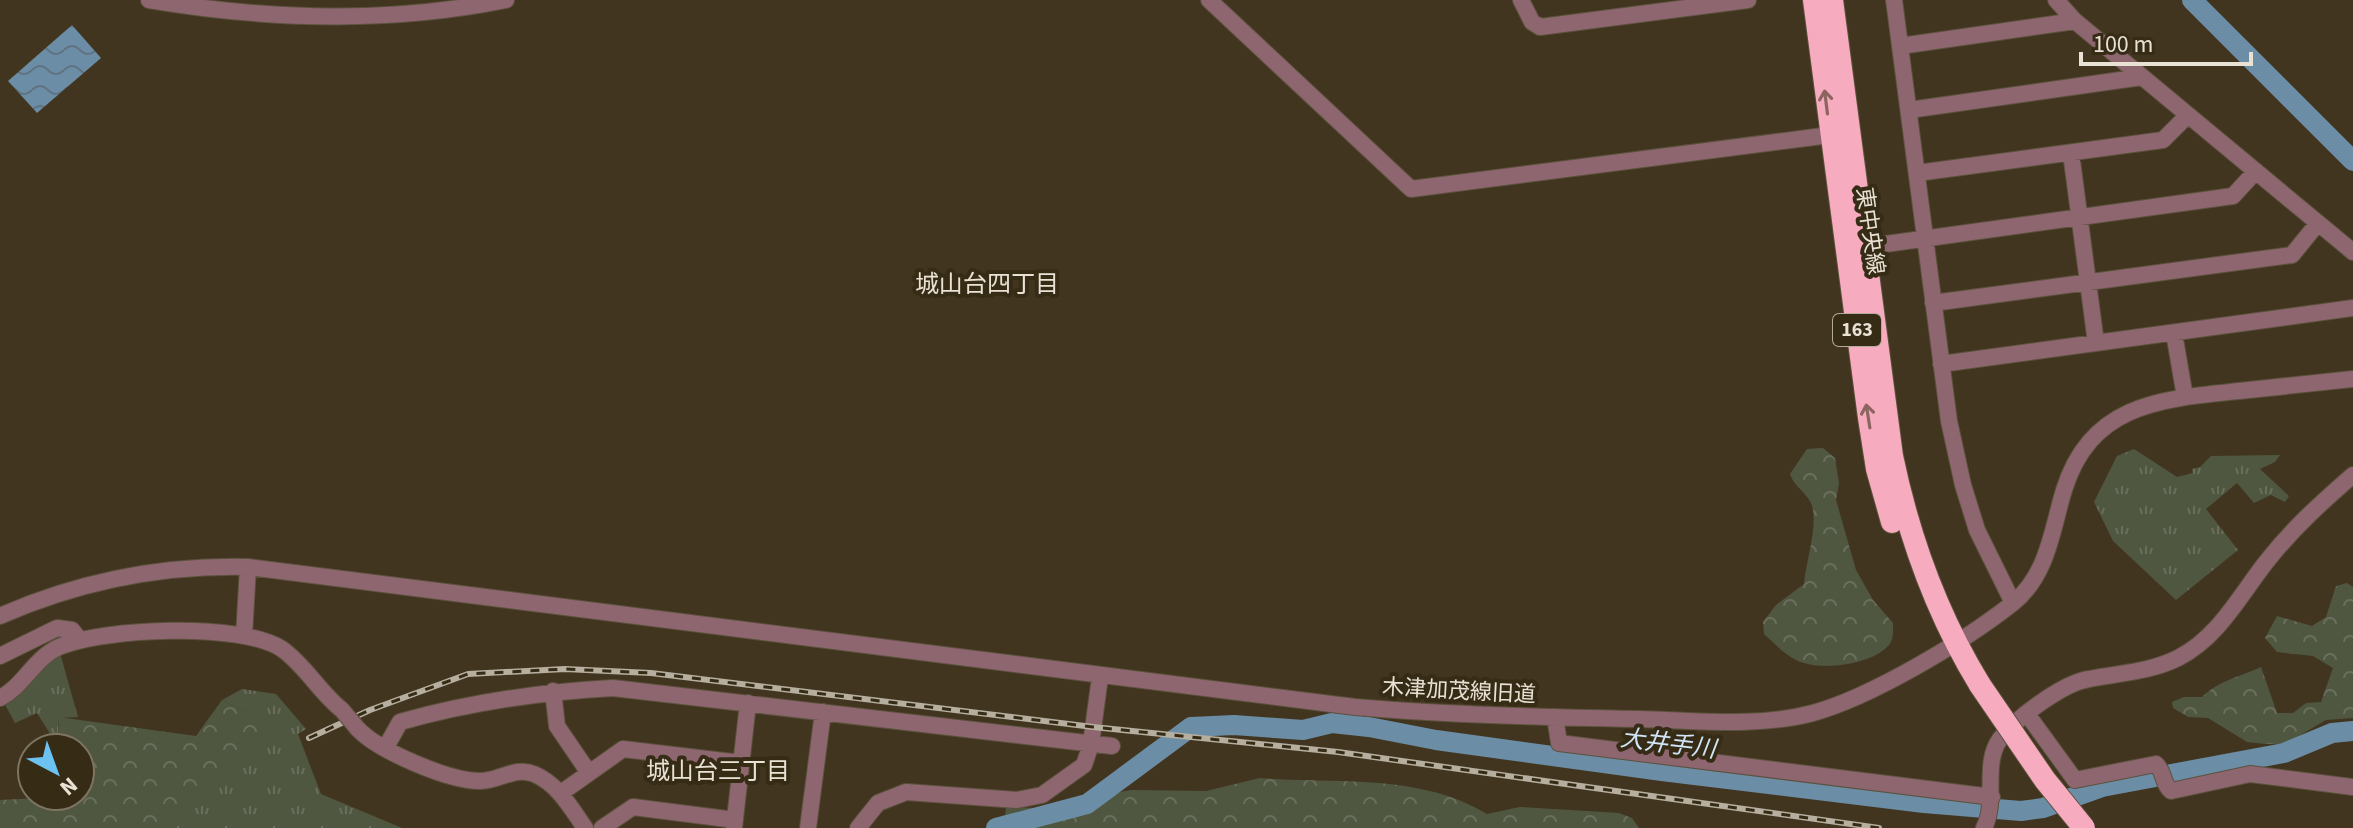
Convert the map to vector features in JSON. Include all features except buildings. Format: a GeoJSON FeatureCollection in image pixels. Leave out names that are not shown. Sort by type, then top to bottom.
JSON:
{"type":"FeatureCollection","features":[{"type":"Feature","properties":{"kind":"highway","name":"東中央線"},"geometry":{"type":"LineString","coordinates":[[1814,0],[1877,469],[1902,553],[1917,588],[1936,627],[1953,642]]}},
{"type":"Feature","properties":{"kind":"highway","name":"東中央線"},"geometry":{"type":"LineString","coordinates":[[1832,0],[1892,456],[1904,513],[1924,577],[1953,642],[2045,780],[2084,828]]}},
{"type":"Feature","properties":{"kind":"street"},"geometry":{"type":"LineString","coordinates":[[149,0],[312,17],[424,14],[506,0]]}},
{"type":"Feature","properties":{"kind":"street"},"geometry":{"type":"LineString","coordinates":[[312,17],[313,0]]}},
{"type":"Feature","properties":{"kind":"street"},"geometry":{"type":"LineString","coordinates":[[1209,0],[1411,189],[1830,135]]}},
{"type":"Feature","properties":{"kind":"street"},"geometry":{"type":"LineString","coordinates":[[1521,0],[1532,22],[1540,27],[1748,0]]}},
{"type":"Feature","properties":{"kind":"street"},"geometry":{"type":"LineString","coordinates":[[1894,0],[1941,364],[1963,485],[1977,530],[2013,603]]}},
{"type":"Feature","properties":{"kind":"street"},"geometry":{"type":"LineString","coordinates":[[2056,0],[2075,21],[2353,252]]}},
{"type":"Feature","properties":{"kind":"street"},"geometry":{"type":"LineString","coordinates":[[1900,46],[2075,21]]}},
{"type":"Feature","properties":{"kind":"street"},"geometry":{"type":"LineString","coordinates":[[1909,110],[2142,77]]}},
{"type":"Feature","properties":{"kind":"street"},"geometry":{"type":"LineString","coordinates":[[1917,173],[2163,140],[2188,115]]}},
{"type":"Feature","properties":{"kind":"street"},"geometry":{"type":"LineString","coordinates":[[2071,153],[2096,343]]}},
{"type":"Feature","properties":{"kind":"street"},"geometry":{"type":"LineString","coordinates":[[1864,247],[2233,196],[2256,171]]}},
{"type":"Feature","properties":{"kind":"street"},"geometry":{"type":"LineString","coordinates":[[1933,303],[2292,255],[2318,223]]}},
{"type":"Feature","properties":{"kind":"street"},"geometry":{"type":"LineString","coordinates":[[1941,364],[2353,308]]}},
{"type":"Feature","properties":{"kind":"street"},"geometry":{"type":"LineString","coordinates":[[2174,333],[2185,397]]}},
{"type":"Feature","properties":{"kind":"street"},"geometry":{"type":"LineString","coordinates":[[1555,717],[1785,719],[1861,696],[2013,603],[2044,561],[2065,487],[2086,445],[2129,411],[2185,397],[2353,379]]}},
{"type":"Feature","properties":{"kind":"street"},"geometry":{"type":"LineString","coordinates":[[1984,828],[1992,797],[1993,759],[1999,740],[2062,688],[2087,679],[2151,668],[2178,657],[2211,635],[2301,520],[2353,475]]}},
{"type":"Feature","properties":{"kind":"street","name":"木津加茂線旧道"},"geometry":{"type":"LineString","coordinates":[[0,616],[47,596],[128,575],[192,567],[248,567],[1100,677],[1368,708],[1555,717],[1559,743],[1992,797]]}},
{"type":"Feature","properties":{"kind":"street"},"geometry":{"type":"LineString","coordinates":[[244,636],[248,567]]}},
{"type":"Feature","properties":{"kind":"street"},"geometry":{"type":"LineString","coordinates":[[0,656],[57,628],[72,630],[80,640]]}},
{"type":"Feature","properties":{"kind":"street"},"geometry":{"type":"LineString","coordinates":[[0,698],[14,689],[45,655],[80,640],[133,634],[244,636],[280,648],[368,739],[446,778],[481,781],[522,771],[534,774],[561,793],[585,828]]}},
{"type":"Feature","properties":{"kind":"street"},"geometry":{"type":"LineString","coordinates":[[858,828],[878,803],[906,792],[1017,800],[1042,795],[1084,765],[1091,744],[1100,677]]}},
{"type":"Feature","properties":{"kind":"street"},"geometry":{"type":"LineString","coordinates":[[386,747],[400,722],[450,708],[553,691],[613,688],[1112,746]]}},
{"type":"Feature","properties":{"kind":"street"},"geometry":{"type":"LineString","coordinates":[[553,691],[557,726],[589,773]]}},
{"type":"Feature","properties":{"kind":"street"},"geometry":{"type":"LineString","coordinates":[[602,828],[633,807],[734,824],[748,703]]}},
{"type":"Feature","properties":{"kind":"street"},"geometry":{"type":"LineString","coordinates":[[808,828],[823,712]]}},
{"type":"Feature","properties":{"kind":"street"},"geometry":{"type":"LineString","coordinates":[[2027,714],[2075,780],[2156,764],[2171,791],[2250,774],[2353,787]]}},
{"type":"Feature","properties":{"kind":"street"},"geometry":{"type":"LineString","coordinates":[[561,793],[623,749],[741,763]]}},
{"type":"Feature","properties":{"kind":"green space"},"geometry":{"type":"Polygon","coordinates":[[[1823,448],[1835,458],[1839,483],[1836,500],[1856,570],[1873,600],[1893,623],[1891,641],[1880,652],[1848,664],[1824,666],[1804,663],[1783,651],[1764,634],[1763,622],[1776,605],[1804,584],[1813,534],[1813,514],[1810,502],[1790,474],[1807,449],[1823,448]]]}},
{"type":"Feature","properties":{"kind":"green space"},"geometry":{"type":"Polygon","coordinates":[[[2134,449],[2177,477],[2193,473],[2192,469],[2200,467],[2211,456],[2280,455],[2275,462],[2260,469],[2289,496],[2285,502],[2271,495],[2254,503],[2237,483],[2206,509],[2238,550],[2176,600],[2113,541],[2094,502],[2117,456],[2134,449]]]}},
{"type":"Feature","properties":{"kind":"green space"},"geometry":{"type":"Polygon","coordinates":[[[2347,583],[2353,587],[2353,718],[2326,720],[2285,744],[2266,744],[2247,742],[2208,718],[2188,717],[2173,708],[2172,702],[2184,697],[2202,697],[2223,683],[2261,667],[2277,713],[2293,713],[2306,703],[2321,702],[2333,668],[2313,656],[2277,652],[2265,638],[2277,616],[2312,626],[2326,617],[2336,586],[2347,583]]]}},
{"type":"Feature","properties":{"kind":"green space"},"geometry":{"type":"Polygon","coordinates":[[[60,653],[78,717],[58,718],[58,732],[49,732],[37,713],[15,723],[3,701],[37,669],[60,653]]]}},
{"type":"Feature","properties":{"kind":"green space"},"geometry":{"type":"Polygon","coordinates":[[[242,689],[276,694],[306,729],[298,734],[321,794],[402,828],[158,828],[251,715],[222,700],[242,689]]]}},
{"type":"Feature","properties":{"kind":"green space"},"geometry":{"type":"Polygon","coordinates":[[[222,700],[251,715],[261,735],[158,828],[0,828],[0,800],[16,799],[16,812],[96,812],[96,732],[59,732],[58,717],[196,736],[222,700]]]}},
{"type":"Feature","properties":{"kind":"green space"},"geometry":{"type":"Polygon","coordinates":[[[1260,778],[1406,786],[1461,801],[1487,814],[1520,807],[1619,813],[1632,818],[1639,828],[995,828],[1005,817],[1006,807],[1035,808],[1131,790],[1206,791],[1260,778]]]}},
{"type":"Feature","properties":{"kind":"water"},"geometry":{"type":"Polygon","coordinates":[[[72,25],[101,58],[37,113],[8,81],[72,25]]]}},
{"type":"Feature","properties":{"kind":"waterway"},"geometry":{"type":"LineString","coordinates":[[2192,0],[2353,161]]}},
{"type":"Feature","properties":{"kind":"waterway","name":"大井手川"},"geometry":{"type":"LineString","coordinates":[[996,828],[1087,804],[1191,727],[1234,725],[1303,730],[1332,723],[1662,771],[1924,803],[2021,811],[2043,808],[2102,787],[2284,753],[2332,733],[2353,731]]}},
{"type":"Feature","properties":{"kind":"railway"},"geometry":{"type":"LineString","coordinates":[[309,738],[370,710],[468,674],[565,669],[651,673],[1093,727],[1338,752],[1879,828]]}},
{"type":"Feature","properties":{"kind":"district","name":"城山台四丁目"},"geometry":{"type":"Point","coordinates":[987,284]}},
{"type":"Feature","properties":{"kind":"district","name":"城山台三丁目"},"geometry":{"type":"Point","coordinates":[718,771]}}]}
